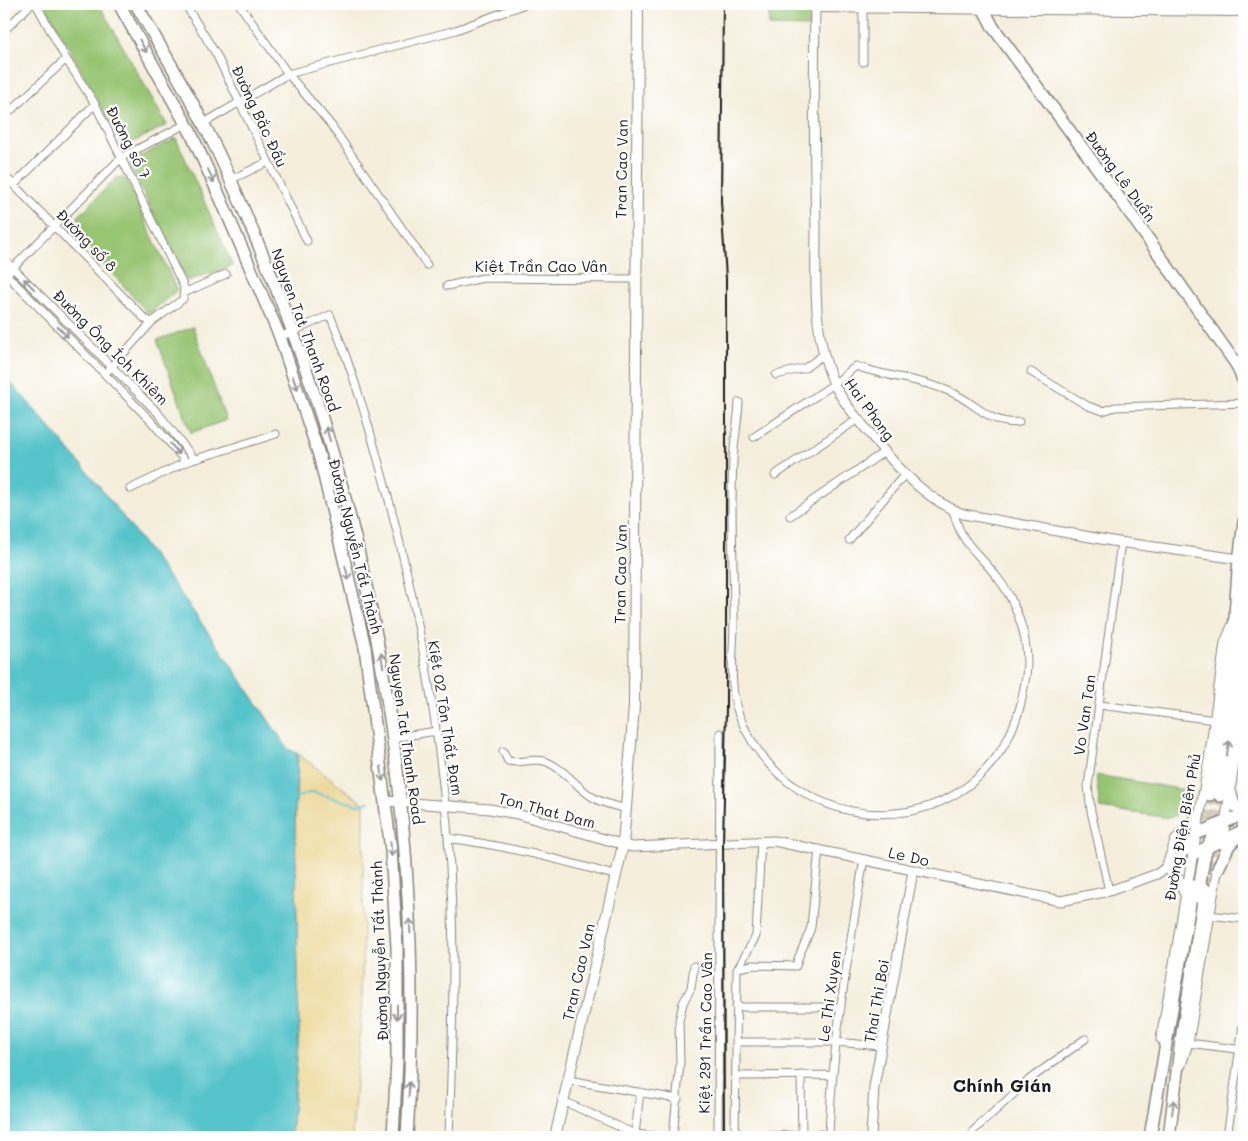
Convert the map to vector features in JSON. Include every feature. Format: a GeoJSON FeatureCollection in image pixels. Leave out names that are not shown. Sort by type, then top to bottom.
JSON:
{"type":"FeatureCollection","features":[{"type":"Feature","properties":{"kind":"main road","name":"Đường Nguyễn Tất Thành"},"geometry":{"type":"LineString","coordinates":[[119,4],[188,128],[280,337],[319,455],[365,647],[386,801],[397,947],[397,1049],[393,1137]]}},
{"type":"Feature","properties":{"kind":"main road","name":"Nguyen Tat Thanh Road"},"geometry":{"type":"LineString","coordinates":[[136,4],[204,123],[293,330],[325,425],[357,551],[381,653],[402,802],[411,946],[411,1049],[407,1137]]}},
{"type":"Feature","properties":{"kind":"main road","name":"Tran Cao Van"},"geometry":{"type":"LineString","coordinates":[[555,1137],[623,845],[627,809],[634,706],[638,4]]}},
{"type":"Feature","properties":{"kind":"main road"},"geometry":{"type":"LineString","coordinates":[[815,5],[1244,11]]}},
{"type":"Feature","properties":{"kind":"main road","name":"Đường Lê Duẩn"},"geometry":{"type":"LineString","coordinates":[[981,6],[1020,65],[1138,224],[1241,369],[1244,382]]}},
{"type":"Feature","properties":{"kind":"main road"},"geometry":{"type":"LineString","coordinates":[[188,128],[204,123]]}},
{"type":"Feature","properties":{"kind":"main road","name":"Đường Điện Biên Phủ"},"geometry":{"type":"LineString","coordinates":[[1234,621],[1244,522]]}},
{"type":"Feature","properties":{"kind":"main road"},"geometry":{"type":"LineString","coordinates":[[342,555],[357,551]]}},
{"type":"Feature","properties":{"kind":"main road"},"geometry":{"type":"LineString","coordinates":[[1220,795],[1234,621]]}},
{"type":"Feature","properties":{"kind":"main road"},"geometry":{"type":"LineString","coordinates":[[1220,795],[1244,639]]}},
{"type":"Feature","properties":{"kind":"main road"},"geometry":{"type":"LineString","coordinates":[[1196,834],[1244,813],[1220,795]]}},
{"type":"Feature","properties":{"kind":"main road"},"geometry":{"type":"LineString","coordinates":[[1162,1061],[1173,1041],[1206,847],[1212,834],[1227,820]]}},
{"type":"Feature","properties":{"kind":"main road"},"geometry":{"type":"LineString","coordinates":[[1193,854],[1244,831]]}},
{"type":"Feature","properties":{"kind":"main road"},"geometry":{"type":"LineString","coordinates":[[1217,871],[1230,845],[1244,831]]}},
{"type":"Feature","properties":{"kind":"main road"},"geometry":{"type":"LineString","coordinates":[[1162,1061],[1193,886]]}},
{"type":"Feature","properties":{"kind":"main road"},"geometry":{"type":"LineString","coordinates":[[1169,1137],[1181,1040],[1206,887]]}},
{"type":"Feature","properties":{"kind":"main road"},"geometry":{"type":"LineString","coordinates":[[397,1049],[411,1049]]}},
{"type":"Feature","properties":{"kind":"main road","name":"Đường Điện Biên Phủ"},"geometry":{"type":"LineString","coordinates":[[1150,1137],[1162,1061]]}},
{"type":"Feature","properties":{"kind":"street"},"geometry":{"type":"LineString","coordinates":[[4,31],[31,4]]}},
{"type":"Feature","properties":{"kind":"street","name":"Đường số 7"},"geometry":{"type":"LineString","coordinates":[[36,4],[66,59],[95,104],[122,157],[183,284],[184,296]]}},
{"type":"Feature","properties":{"kind":"street","name":"Đường Bắc Đẩu"},"geometry":{"type":"LineString","coordinates":[[185,4],[216,54],[306,241]]}},
{"type":"Feature","properties":{"kind":"street"},"geometry":{"type":"LineString","coordinates":[[239,4],[288,74],[331,125],[427,265]]}},
{"type":"Feature","properties":{"kind":"street"},"geometry":{"type":"LineString","coordinates":[[204,123],[288,74],[456,30],[525,4]]}},
{"type":"Feature","properties":{"kind":"street","name":"Hai Phong"},"geometry":{"type":"LineString","coordinates":[[815,5],[816,270],[820,336],[834,384],[858,419],[884,452],[905,474],[953,510],[977,518],[1239,559]]}},
{"type":"Feature","properties":{"kind":"street"},"geometry":{"type":"LineString","coordinates":[[863,7],[863,62]]}},
{"type":"Feature","properties":{"kind":"street"},"geometry":{"type":"LineString","coordinates":[[4,117],[66,59]]}},
{"type":"Feature","properties":{"kind":"street"},"geometry":{"type":"LineString","coordinates":[[14,184],[95,104]]}},
{"type":"Feature","properties":{"kind":"street"},"geometry":{"type":"LineString","coordinates":[[5,273],[122,157],[188,128]]}},
{"type":"Feature","properties":{"kind":"street"},"geometry":{"type":"LineString","coordinates":[[230,180],[268,162]]}},
{"type":"Feature","properties":{"kind":"street","name":"Đường số 8"},"geometry":{"type":"LineString","coordinates":[[4,175],[145,319],[152,322]]}},
{"type":"Feature","properties":{"kind":"street","name":"Đường Ông Ích Khiêm"},"geometry":{"type":"LineString","coordinates":[[4,259],[158,413],[194,459]]}},
{"type":"Feature","properties":{"kind":"street","name":"Đường Ông Ích Khiêm"},"geometry":{"type":"LineString","coordinates":[[5,273],[151,421],[186,462]]}},
{"type":"Feature","properties":{"kind":"street"},"geometry":{"type":"LineString","coordinates":[[105,374],[152,322],[184,296],[226,274]]}},
{"type":"Feature","properties":{"kind":"street","name":"Kiệt Trần Cao Vân"},"geometry":{"type":"LineString","coordinates":[[447,286],[483,278],[636,279]]}},
{"type":"Feature","properties":{"kind":"street","name":"Kiệt 02 Tôn Thất Đạm"},"geometry":{"type":"LineString","coordinates":[[293,330],[330,315],[344,348],[374,442],[399,538],[423,655],[436,731],[448,838],[453,960],[449,1137]]}},
{"type":"Feature","properties":{"kind":"street"},"geometry":{"type":"LineString","coordinates":[[280,337],[293,330]]}},
{"type":"Feature","properties":{"kind":"street"},"geometry":{"type":"LineString","coordinates":[[776,374],[805,368],[824,354]]}},
{"type":"Feature","properties":{"kind":"street"},"geometry":{"type":"LineString","coordinates":[[754,437],[834,384],[856,366],[876,373],[914,381],[956,395],[993,419],[1006,424],[1019,422]]}},
{"type":"Feature","properties":{"kind":"street"},"geometry":{"type":"LineString","coordinates":[[1032,372],[1088,406],[1103,411],[1115,407],[1244,403]]}},
{"type":"Feature","properties":{"kind":"street"},"geometry":{"type":"LineString","coordinates":[[739,402],[733,464],[733,697],[750,740],[760,755],[778,776],[808,796],[834,807],[861,814],[886,815],[917,809],[947,798],[968,783],[990,763],[1008,738],[1022,698],[1027,664],[1021,627],[1004,585],[961,536],[953,510]]}},
{"type":"Feature","properties":{"kind":"street"},"geometry":{"type":"LineString","coordinates":[[775,475],[858,419]]}},
{"type":"Feature","properties":{"kind":"street"},"geometry":{"type":"LineString","coordinates":[[130,489],[186,462],[276,434]]}},
{"type":"Feature","properties":{"kind":"street"},"geometry":{"type":"LineString","coordinates":[[790,516],[884,452]]}},
{"type":"Feature","properties":{"kind":"street"},"geometry":{"type":"LineString","coordinates":[[849,540],[905,474]]}},
{"type":"Feature","properties":{"kind":"street","name":"Vo Van Tan"},"geometry":{"type":"LineString","coordinates":[[1109,892],[1091,811],[1088,786],[1121,542]]}},
{"type":"Feature","properties":{"kind":"street","name":"Đường Điện Biên Phủ"},"geometry":{"type":"LineString","coordinates":[[1162,1061],[1160,1047],[1215,720],[1225,643],[1234,621]]}},
{"type":"Feature","properties":{"kind":"street"},"geometry":{"type":"LineString","coordinates":[[1178,1076],[1188,1043],[1209,914],[1227,820],[1220,795],[1244,698]]}},
{"type":"Feature","properties":{"kind":"street"},"geometry":{"type":"LineString","coordinates":[[1100,705],[1215,720]]}},
{"type":"Feature","properties":{"kind":"street"},"geometry":{"type":"LineString","coordinates":[[393,738],[436,731]]}},
{"type":"Feature","properties":{"kind":"street","name":"Kiệt 291 Trần Cao Vân"},"geometry":{"type":"LineString","coordinates":[[718,1137],[720,732]]}},
{"type":"Feature","properties":{"kind":"street"},"geometry":{"type":"LineString","coordinates":[[503,751],[508,761],[539,760],[548,762],[592,797],[604,803],[627,809]]}},
{"type":"Feature","properties":{"kind":"street","name":"Ton That Dam"},"geometry":{"type":"LineString","coordinates":[[386,801],[490,809],[517,814],[623,845]]}},
{"type":"Feature","properties":{"kind":"street"},"geometry":{"type":"LineString","coordinates":[[1185,900],[1183,885],[1166,868],[1176,839],[1200,812]]}},
{"type":"Feature","properties":{"kind":"street","name":"Le Do"},"geometry":{"type":"LineString","coordinates":[[623,845],[632,847],[774,841],[1061,901],[1109,892],[1147,879],[1180,857],[1196,834]]}},
{"type":"Feature","properties":{"kind":"street"},"geometry":{"type":"LineString","coordinates":[[448,838],[499,845],[550,856],[616,876]]}},
{"type":"Feature","properties":{"kind":"street"},"geometry":{"type":"LineString","coordinates":[[760,841],[756,936],[738,968],[736,1007],[736,1137],[829,1136]]}},
{"type":"Feature","properties":{"kind":"street"},"geometry":{"type":"LineString","coordinates":[[738,968],[753,965],[796,966],[798,953],[808,937],[811,927],[819,849]]}},
{"type":"Feature","properties":{"kind":"street","name":"Le Do"},"geometry":{"type":"LineString","coordinates":[[1180,857],[1193,854]]}},
{"type":"Feature","properties":{"kind":"street","name":"Le Thi Xuyen"},"geometry":{"type":"LineString","coordinates":[[829,1136],[832,1075],[836,1042],[864,859]]}},
{"type":"Feature","properties":{"kind":"street","name":"Thai Thi Boi"},"geometry":{"type":"LineString","coordinates":[[871,1137],[874,1087],[913,871]]}},
{"type":"Feature","properties":{"kind":"street"},"geometry":{"type":"LineString","coordinates":[[1209,914],[1244,919]]}},
{"type":"Feature","properties":{"kind":"street"},"geometry":{"type":"LineString","coordinates":[[673,1137],[680,1064],[679,1021],[683,1003],[691,988],[694,966]]}},
{"type":"Feature","properties":{"kind":"street"},"geometry":{"type":"LineString","coordinates":[[736,1007],[841,1007]]}},
{"type":"Feature","properties":{"kind":"street"},"geometry":{"type":"LineString","coordinates":[[1227,1137],[1242,1049],[1244,1019]]}},
{"type":"Feature","properties":{"kind":"street"},"geometry":{"type":"LineString","coordinates":[[973,1131],[1030,1079],[1085,1040]]}},
{"type":"Feature","properties":{"kind":"street"},"geometry":{"type":"LineString","coordinates":[[736,1042],[836,1042],[881,1046]]}},
{"type":"Feature","properties":{"kind":"street"},"geometry":{"type":"LineString","coordinates":[[1188,1043],[1242,1049]]}},
{"type":"Feature","properties":{"kind":"street"},"geometry":{"type":"LineString","coordinates":[[801,1075],[802,1135]]}},
{"type":"Feature","properties":{"kind":"street"},"geometry":{"type":"LineString","coordinates":[[736,1076],[832,1075]]}},
{"type":"Feature","properties":{"kind":"street"},"geometry":{"type":"LineString","coordinates":[[568,1080],[678,1099]]}},
{"type":"Feature","properties":{"kind":"street"},"geometry":{"type":"LineString","coordinates":[[634,1134],[640,1092]]}},
{"type":"Feature","properties":{"kind":"street"},"geometry":{"type":"LineString","coordinates":[[563,1101],[634,1134],[663,1137]]}},
{"type":"Feature","properties":{"kind":"green space"},"geometry":{"type":"Polygon","coordinates":[[[45,4],[99,4],[167,125],[123,147],[45,4]]]}},
{"type":"Feature","properties":{"kind":"green space"},"geometry":{"type":"Polygon","coordinates":[[[769,4],[809,4],[809,27],[769,26],[769,4]]]}},
{"type":"Feature","properties":{"kind":"green space"},"geometry":{"type":"Polygon","coordinates":[[[176,138],[233,266],[187,281],[130,166],[133,160],[176,138]]]}},
{"type":"Feature","properties":{"kind":"green space"},"geometry":{"type":"Polygon","coordinates":[[[117,177],[126,179],[177,290],[149,314],[69,226],[117,177]]]}},
{"type":"Feature","properties":{"kind":"green space"},"geometry":{"type":"Polygon","coordinates":[[[193,327],[226,420],[191,433],[157,340],[193,327]]]}},
{"type":"Feature","properties":{"kind":"green space"},"geometry":{"type":"Polygon","coordinates":[[[1096,775],[1191,791],[1177,814],[1170,818],[1100,808],[1096,775]]]}},
{"type":"Feature","properties":{"kind":"sand"},"geometry":{"type":"Polygon","coordinates":[[[298,754],[364,804],[362,1002],[352,1137],[291,1137],[299,1031],[295,816],[298,754]]]}},
{"type":"Feature","properties":{"kind":"water"},"geometry":{"type":"Polygon","coordinates":[[[4,376],[59,438],[120,513],[206,629],[288,749],[298,754],[295,816],[299,1031],[291,1137],[4,1137],[4,376]]]}},
{"type":"Feature","properties":{"kind":"waterway"},"geometry":{"type":"LineString","coordinates":[[295,798],[312,792],[358,805],[369,802]]}},
{"type":"Feature","properties":{"kind":"tunnel"},"geometry":{"type":"LineString","coordinates":[[1193,886],[1210,795]]}},
{"type":"Feature","properties":{"kind":"tunnel"},"geometry":{"type":"LineString","coordinates":[[1206,887],[1220,796]]}},
{"type":"Feature","properties":{"kind":"railway"},"geometry":{"type":"LineString","coordinates":[[723,4],[721,201],[726,278],[726,709],[723,842],[724,1137]]}},
{"type":"Feature","properties":{"kind":"district","name":"Chính Gián"},"geometry":{"type":"Point","coordinates":[1002,1085]}}]}
